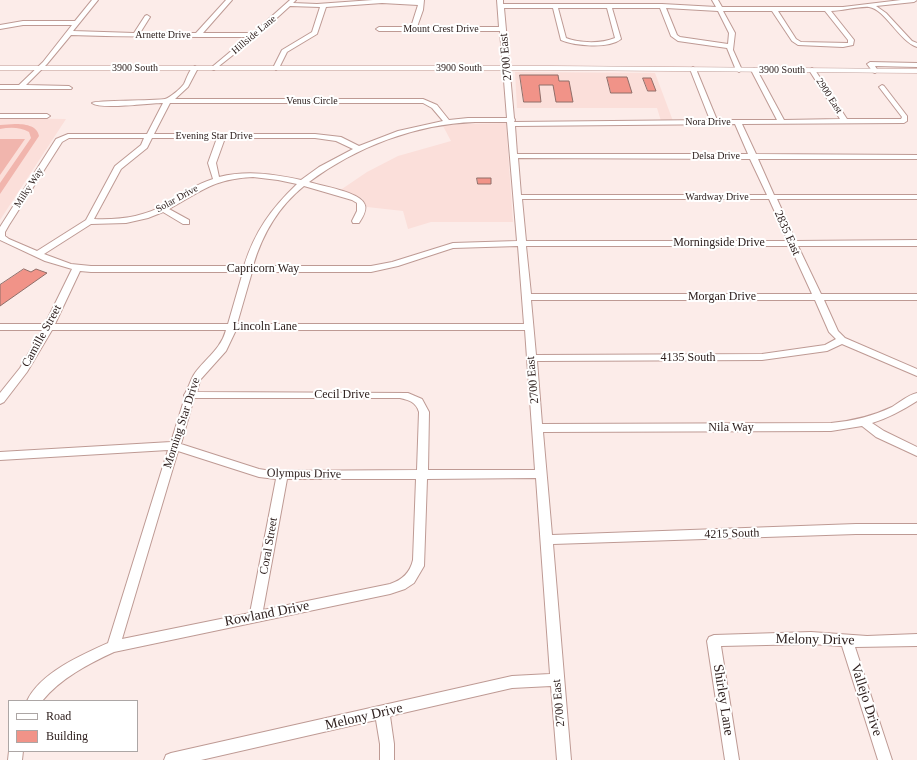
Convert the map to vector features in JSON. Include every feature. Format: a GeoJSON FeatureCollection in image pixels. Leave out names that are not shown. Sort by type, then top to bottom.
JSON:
{"type":"FeatureCollection","features":[{"type":"Feature","properties":{"kind":"main road","name":"3900 South"},"geometry":{"type":"LineString","coordinates":[[0,68],[507,68],[917,71]]}},
{"type":"Feature","properties":{"kind":"street"},"geometry":{"type":"LineString","coordinates":[[22,86],[71,33],[95,0]]}},
{"type":"Feature","properties":{"kind":"street"},"geometry":{"type":"LineString","coordinates":[[198,35],[229,0]]}},
{"type":"Feature","properties":{"kind":"street"},"geometry":{"type":"LineString","coordinates":[[715,0],[733,36],[729,46],[739,70]]}},
{"type":"Feature","properties":{"kind":"street"},"geometry":{"type":"LineString","coordinates":[[501,3],[555,6],[827,9],[872,6],[914,0]]}},
{"type":"Feature","properties":{"kind":"street"},"geometry":{"type":"LineString","coordinates":[[291,2],[323,6],[362,1],[421,1],[420,10],[413,29]]}},
{"type":"Feature","properties":{"kind":"street","name":"Hillside Lane"},"geometry":{"type":"LineString","coordinates":[[214,68],[255,35],[291,2]]}},
{"type":"Feature","properties":{"kind":"street","name":"2700 East"},"geometry":{"type":"LineString","coordinates":[[501,3],[532,358],[564,760]]}},
{"type":"Feature","properties":{"kind":"street"},"geometry":{"type":"LineString","coordinates":[[276,68],[284,51],[307,39],[315,32],[323,6]]}},
{"type":"Feature","properties":{"kind":"street"},"geometry":{"type":"LineString","coordinates":[[555,6],[562,38],[567,41],[575,42],[615,41],[618,38],[609,6]]}},
{"type":"Feature","properties":{"kind":"street"},"geometry":{"type":"LineString","coordinates":[[662,6],[674,36],[680,40],[729,46]]}},
{"type":"Feature","properties":{"kind":"street"},"geometry":{"type":"LineString","coordinates":[[872,6],[884,14],[907,40],[916,44]]}},
{"type":"Feature","properties":{"kind":"street"},"geometry":{"type":"LineString","coordinates":[[774,9],[794,40],[800,44],[851,44],[851,40],[827,9]]}},
{"type":"Feature","properties":{"kind":"street"},"geometry":{"type":"LineString","coordinates":[[136,35],[147,17]]}},
{"type":"Feature","properties":{"kind":"street"},"geometry":{"type":"LineString","coordinates":[[0,27],[23,23],[78,23]]}},
{"type":"Feature","properties":{"kind":"street","name":"Mount Crest Drive"},"geometry":{"type":"LineString","coordinates":[[379,29],[503,29]]}},
{"type":"Feature","properties":{"kind":"street","name":"Arnette Drive"},"geometry":{"type":"LineString","coordinates":[[71,33],[136,35],[255,35]]}},
{"type":"Feature","properties":{"kind":"street"},"geometry":{"type":"LineString","coordinates":[[874,71],[870,64],[917,65]]}},
{"type":"Feature","properties":{"kind":"street"},"geometry":{"type":"LineString","coordinates":[[39,254],[89,221],[118,168],[142,148],[168,101],[186,86],[195,68]]}},
{"type":"Feature","properties":{"kind":"street"},"geometry":{"type":"LineString","coordinates":[[693,69],[714,122]]}},
{"type":"Feature","properties":{"kind":"street"},"geometry":{"type":"LineString","coordinates":[[754,70],[782,122]]}},
{"type":"Feature","properties":{"kind":"street","name":"2900 East"},"geometry":{"type":"LineString","coordinates":[[812,70],[846,122]]}},
{"type":"Feature","properties":{"kind":"street"},"geometry":{"type":"LineString","coordinates":[[0,87],[22,86],[32,88],[69,88]]}},
{"type":"Feature","properties":{"kind":"street","name":"Nora Drive"},"geometry":{"type":"LineString","coordinates":[[512,122],[904,121],[905,117],[882,87]]}},
{"type":"Feature","properties":{"kind":"street","name":"Venus Circle"},"geometry":{"type":"LineString","coordinates":[[95,103],[108,104],[168,101],[423,101],[435,105],[447,122]]}},
{"type":"Feature","properties":{"kind":"street"},"geometry":{"type":"LineString","coordinates":[[0,116],[47,116]]}},
{"type":"Feature","properties":{"kind":"street","name":"Morning Star Drive"},"geometry":{"type":"LineString","coordinates":[[113,646],[189,395],[198,375],[223,348],[232,327],[256,242],[269,219],[285,200],[303,183],[325,167],[360,148],[398,134],[447,122],[472,120],[512,122]]}},
{"type":"Feature","properties":{"kind":"street","name":"2835 East"},"geometry":{"type":"LineString","coordinates":[[737,122],[817,297],[834,332],[842,340]]}},
{"type":"Feature","properties":{"kind":"street","name":"Evening Star Drive"},"geometry":{"type":"LineString","coordinates":[[65,137],[76,135],[322,136],[343,140],[360,148]]}},
{"type":"Feature","properties":{"kind":"street"},"geometry":{"type":"LineString","coordinates":[[217,180],[212,172],[211,164],[222,136]]}},
{"type":"Feature","properties":{"kind":"street","name":"Milky Way"},"geometry":{"type":"LineString","coordinates":[[6,241],[1,237],[1,232],[59,142],[65,137]]}},
{"type":"Feature","properties":{"kind":"street","name":"Delsa Drive"},"geometry":{"type":"LineString","coordinates":[[514,156],[917,157]]}},
{"type":"Feature","properties":{"kind":"street","name":"Solar Drive"},"geometry":{"type":"LineString","coordinates":[[89,221],[125,221],[139,218],[163,209],[193,190],[217,180],[240,176],[260,175],[281,177],[358,200],[361,203],[362,208],[356,221]]}},
{"type":"Feature","properties":{"kind":"street","name":"Wardway Drive"},"geometry":{"type":"LineString","coordinates":[[518,197],[917,197]]}},
{"type":"Feature","properties":{"kind":"street"},"geometry":{"type":"LineString","coordinates":[[163,209],[186,222]]}},
{"type":"Feature","properties":{"kind":"street","name":"Capricorn Way"},"geometry":{"type":"LineString","coordinates":[[6,241],[77,268],[248,269],[371,269],[387,266],[454,245],[522,243]]}},
{"type":"Feature","properties":{"kind":"street","name":"Morningside Drive"},"geometry":{"type":"LineString","coordinates":[[522,243],[917,243]]}},
{"type":"Feature","properties":{"kind":"street","name":"Camille Street"},"geometry":{"type":"LineString","coordinates":[[0,400],[32,357],[77,268]]}},
{"type":"Feature","properties":{"kind":"street","name":"Morgan Drive"},"geometry":{"type":"LineString","coordinates":[[526,297],[917,297]]}},
{"type":"Feature","properties":{"kind":"street","name":"Lincoln Lane"},"geometry":{"type":"LineString","coordinates":[[0,327],[529,327]]}},
{"type":"Feature","properties":{"kind":"street"},"geometry":{"type":"LineString","coordinates":[[842,340],[917,373]]}},
{"type":"Feature","properties":{"kind":"street","name":"4135 South"},"geometry":{"type":"LineString","coordinates":[[532,358],[762,357],[827,348],[842,340]]}},
{"type":"Feature","properties":{"kind":"street","name":"Cecil Drive"},"geometry":{"type":"LineString","coordinates":[[189,395],[400,395],[412,397],[421,403],[424,412],[422,474]]}},
{"type":"Feature","properties":{"kind":"street","name":"Nila Way"},"geometry":{"type":"LineString","coordinates":[[537,428],[814,428],[840,426],[864,422],[890,413],[917,396]]}},
{"type":"Feature","properties":{"kind":"street"},"geometry":{"type":"LineString","coordinates":[[864,422],[880,434],[917,452]]}},
{"type":"Feature","properties":{"kind":"street","name":"Olympus Drive"},"geometry":{"type":"LineString","coordinates":[[0,456],[150,446],[174,446],[259,473],[282,475],[541,474]]}},
{"type":"Feature","properties":{"kind":"street","name":"Rowland Drive"},"geometry":{"type":"LineString","coordinates":[[35,700],[42,689],[54,678],[86,659],[113,646],[390,589],[405,584],[414,574],[418,565],[422,474]]}},
{"type":"Feature","properties":{"kind":"street","name":"Coral Street"},"geometry":{"type":"LineString","coordinates":[[256,616],[282,475]]}},
{"type":"Feature","properties":{"kind":"street","name":"4215 South"},"geometry":{"type":"LineString","coordinates":[[546,540],[856,529],[917,529]]}},
{"type":"Feature","properties":{"kind":"street","name":"Melony Drive"},"geometry":{"type":"LineString","coordinates":[[714,640],[811,638],[877,642],[917,640]]}},
{"type":"Feature","properties":{"kind":"street","name":"Shirley Lane"},"geometry":{"type":"LineString","coordinates":[[714,640],[732,760]]}},
{"type":"Feature","properties":{"kind":"street","name":"Vallejo Drive"},"geometry":{"type":"LineString","coordinates":[[847,640],[885,760]]}},
{"type":"Feature","properties":{"kind":"street","name":"Melony Drive"},"geometry":{"type":"LineString","coordinates":[[171,760],[382,713],[512,682],[557,680]]}},
{"type":"Feature","properties":{"kind":"street"},"geometry":{"type":"LineString","coordinates":[[382,713],[387,744],[387,760]]}},
{"type":"Feature","properties":{"kind":"shaded area"},"geometry":{"type":"Polygon","coordinates":[[[515,72],[655,73],[673,121],[661,121],[657,108],[517,108],[515,72]]]}},
{"type":"Feature","properties":{"kind":"shaded area"},"geometry":{"type":"Polygon","coordinates":[[[0,118],[66,119],[0,220],[0,118]]]}},
{"type":"Feature","properties":{"kind":"shaded area"},"geometry":{"type":"Polygon","coordinates":[[[506,123],[513,222],[431,222],[408,229],[403,211],[367,207],[362,198],[339,191],[367,172],[398,156],[451,141],[443,126],[506,123]]]}},
{"type":"Feature","properties":{"kind":"shaded area"},"geometry":{"type":"Polygon","coordinates":[[[15,124],[33,127],[38,132],[39,136],[0,194],[0,183],[31,138],[29,132],[19,128],[0,129],[0,125],[15,124]]]}},
{"type":"Feature","properties":{"kind":"shaded area"},"geometry":{"type":"Polygon","coordinates":[[[0,139],[25,139],[0,175],[0,139]]]}},
{"type":"Feature","properties":{"kind":"building"},"geometry":{"type":"Polygon","coordinates":[[[520,75],[558,75],[559,81],[569,81],[573,102],[556,102],[553,85],[539,85],[541,102],[524,102],[520,75]]]}},
{"type":"Feature","properties":{"kind":"building"},"geometry":{"type":"Polygon","coordinates":[[[607,77],[627,77],[632,93],[611,93],[607,77]]]}},
{"type":"Feature","properties":{"kind":"building"},"geometry":{"type":"Polygon","coordinates":[[[643,78],[651,78],[656,91],[648,91],[643,78]]]}},
{"type":"Feature","properties":{"kind":"building"},"geometry":{"type":"Polygon","coordinates":[[[477,178],[491,178],[491,184],[478,184],[477,178]]]}},
{"type":"Feature","properties":{"kind":"building"},"geometry":{"type":"Polygon","coordinates":[[[24,269],[31,272],[36,269],[47,273],[0,306],[0,285],[24,269]]]}}]}
